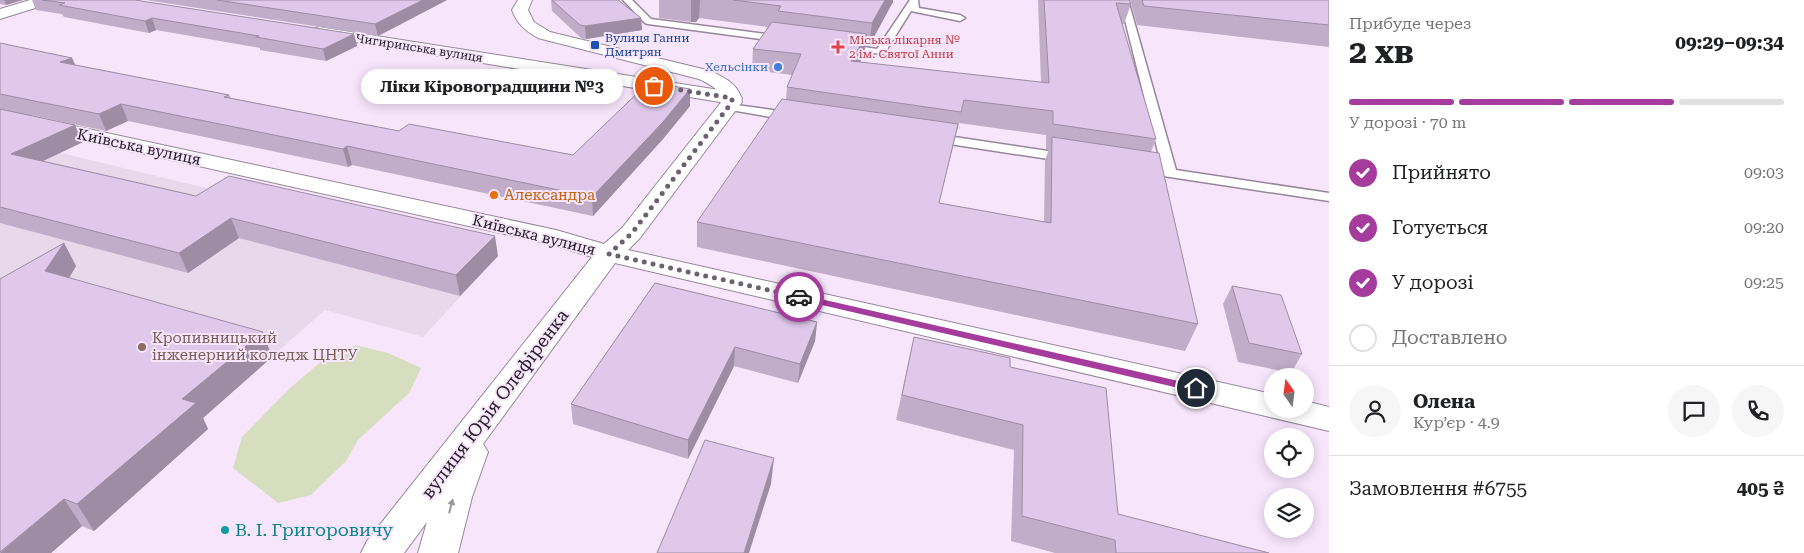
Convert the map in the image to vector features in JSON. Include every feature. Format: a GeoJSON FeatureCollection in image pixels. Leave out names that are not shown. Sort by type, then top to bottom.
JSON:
{"type":"FeatureCollection","features":[{"type":"Feature","properties":{"kind":"street"},"geometry":{"type":"LineString","coordinates":[[0,14],[46,0]]}},
{"type":"Feature","properties":{"kind":"street"},"geometry":{"type":"LineString","coordinates":[[524,0],[520,10],[523,20],[530,28],[544,35],[705,75],[726,87],[731,102],[632,233],[609,254]]}},
{"type":"Feature","properties":{"kind":"street","name":"Чигиринська вулиця"},"geometry":{"type":"LineString","coordinates":[[305,30],[731,102]]}},
{"type":"Feature","properties":{"kind":"street","name":"Київська вулиця"},"geometry":{"type":"LineString","coordinates":[[0,116],[556,238],[609,254],[1264,404]]}},
{"type":"Feature","properties":{"kind":"street","name":"вулиця Юрія Олефіренка"},"geometry":{"type":"LineString","coordinates":[[381,553],[609,254]]}},
{"type":"Feature","properties":{"kind":"street"},"geometry":{"type":"LineString","coordinates":[[1314,416],[1329,419]]}},
{"type":"Feature","properties":{"kind":"street"},"geometry":{"type":"LineString","coordinates":[[438,553],[453,497],[484,419]]}},
{"type":"Feature","properties":{"kind":"lane"},"geometry":{"type":"LineString","coordinates":[[627,0],[648,21],[793,40]]}},
{"type":"Feature","properties":{"kind":"lane"},"geometry":{"type":"LineString","coordinates":[[914,0],[915,10],[960,18]]}},
{"type":"Feature","properties":{"kind":"lane"},"geometry":{"type":"LineString","coordinates":[[832,45],[880,52],[914,0]]}},
{"type":"Feature","properties":{"kind":"lane"},"geometry":{"type":"LineString","coordinates":[[1124,0],[1170,173]]}},
{"type":"Feature","properties":{"kind":"lane"},"geometry":{"type":"LineString","coordinates":[[731,102],[804,118]]}},
{"type":"Feature","properties":{"kind":"lane"},"geometry":{"type":"LineString","coordinates":[[922,136],[1080,160]]}},
{"type":"Feature","properties":{"kind":"lane"},"geometry":{"type":"LineString","coordinates":[[1130,167],[1329,197]]}},
{"type":"Feature","properties":{"kind":"shaded area","name":"Кропивницький інженерний коледж ЦНТУ"},"geometry":{"type":"Polygon","coordinates":[[[0,137],[235,195],[498,256],[423,337],[325,310],[195,424],[208,429],[94,531],[82,526],[51,553],[0,553],[0,137]]]}},
{"type":"Feature","properties":{"kind":"green space"},"geometry":{"type":"Polygon","coordinates":[[[356,345],[388,353],[421,368],[409,393],[358,440],[346,461],[311,495],[278,503],[233,468],[242,437],[289,389],[324,359],[356,345]]]}},
{"type":"Feature","properties":{"kind":"building"},"geometry":{"type":"Polygon","coordinates":[[[42,0],[135,0],[354,34],[323,49],[152,18],[145,21],[59,5],[65,3],[42,0]]]}},
{"type":"Feature","properties":{"kind":"building"},"geometry":{"type":"Polygon","coordinates":[[[217,0],[423,0],[375,24],[217,0]]]}},
{"type":"Feature","properties":{"kind":"building"},"geometry":{"type":"Polygon","coordinates":[[[552,0],[618,0],[641,18],[585,26],[580,25],[552,0]]]}},
{"type":"Feature","properties":{"kind":"building"},"geometry":{"type":"Polygon","coordinates":[[[733,0],[885,0],[872,23],[778,11],[781,6],[733,0]]]}},
{"type":"Feature","properties":{"kind":"building"},"geometry":{"type":"Polygon","coordinates":[[[1044,0],[1129,0],[1131,4],[1116,3],[1156,139],[1053,124],[1053,111],[964,100],[961,112],[787,87],[801,54],[753,49],[772,22],[867,34],[851,61],[1049,83],[1044,0]]]}},
{"type":"Feature","properties":{"kind":"building"},"geometry":{"type":"Polygon","coordinates":[[[1142,0],[1329,0],[1329,25],[1144,6],[1142,0]]]}},
{"type":"Feature","properties":{"kind":"building"},"geometry":{"type":"Polygon","coordinates":[[[0,43],[72,58],[60,62],[229,95],[224,97],[399,131],[409,124],[573,155],[649,82],[690,89],[663,122],[592,197],[347,146],[343,149],[121,104],[99,114],[0,94],[0,43]]]}},
{"type":"Feature","properties":{"kind":"building"},"geometry":{"type":"Polygon","coordinates":[[[782,99],[958,124],[939,203],[1051,223],[1052,137],[1159,153],[1198,324],[697,222],[782,99]]]}},
{"type":"Feature","properties":{"kind":"building"},"geometry":{"type":"Polygon","coordinates":[[[0,109],[75,125],[11,154],[196,196],[229,176],[495,236],[456,275],[231,218],[179,253],[0,207],[0,109]]]}},
{"type":"Feature","properties":{"kind":"building"},"geometry":{"type":"Polygon","coordinates":[[[64,243],[45,271],[263,332],[182,399],[196,403],[77,504],[64,499],[0,552],[0,279],[64,243]]]}},
{"type":"Feature","properties":{"kind":"building"},"geometry":{"type":"Polygon","coordinates":[[[655,283],[817,322],[800,364],[735,347],[688,440],[571,404],[655,283]]]}},
{"type":"Feature","properties":{"kind":"building"},"geometry":{"type":"Polygon","coordinates":[[[1232,286],[1281,295],[1302,354],[1249,343],[1232,286]]]}},
{"type":"Feature","properties":{"kind":"building"},"geometry":{"type":"Polygon","coordinates":[[[914,337],[1010,358],[1010,367],[1106,388],[1118,514],[1269,553],[1116,553],[1115,540],[1022,516],[1023,425],[902,395],[914,337]]]}},
{"type":"Feature","properties":{"kind":"building"},"geometry":{"type":"Polygon","coordinates":[[[705,440],[774,458],[744,553],[657,553],[705,440]]]}},
{"type":"Feature","properties":{"kind":"way so far"},"geometry":{"type":"LineString","coordinates":[[654,86],[732,98],[732,102],[632,233],[609,254],[799,297]]}},
{"type":"Feature","properties":{"kind":"place","name":"Вулиця Ганни Дмитрян"},"geometry":{"type":"Point","coordinates":[595,45]}},
{"type":"Feature","properties":{"kind":"place","name":"Міська лікарня № 2 ім. Святої Анни"},"geometry":{"type":"Point","coordinates":[838,47]}},
{"type":"Feature","properties":{"kind":"place","name":"Хельсінки"},"geometry":{"type":"Point","coordinates":[778,67]}},
{"type":"Feature","properties":{"kind":"place","name":"Ліки Кіровоградщини №3"},"geometry":{"type":"Point","coordinates":[654,86]}},
{"type":"Feature","properties":{"kind":"place","name":"Александра"},"geometry":{"type":"Point","coordinates":[494,195]}},
{"type":"Feature","properties":{"kind":"place","name":"Кропивницький інженерний коледж ЦНТУ"},"geometry":{"type":"Point","coordinates":[142,347]}},
{"type":"Feature","properties":{"kind":"place","name":"В. І. Григоровичу"},"geometry":{"type":"Point","coordinates":[225,530]}},
{"type":"Feature","properties":{"kind":"route"},"geometry":{"type":"LineString","coordinates":[[799,297],[1196,388]]}}]}
